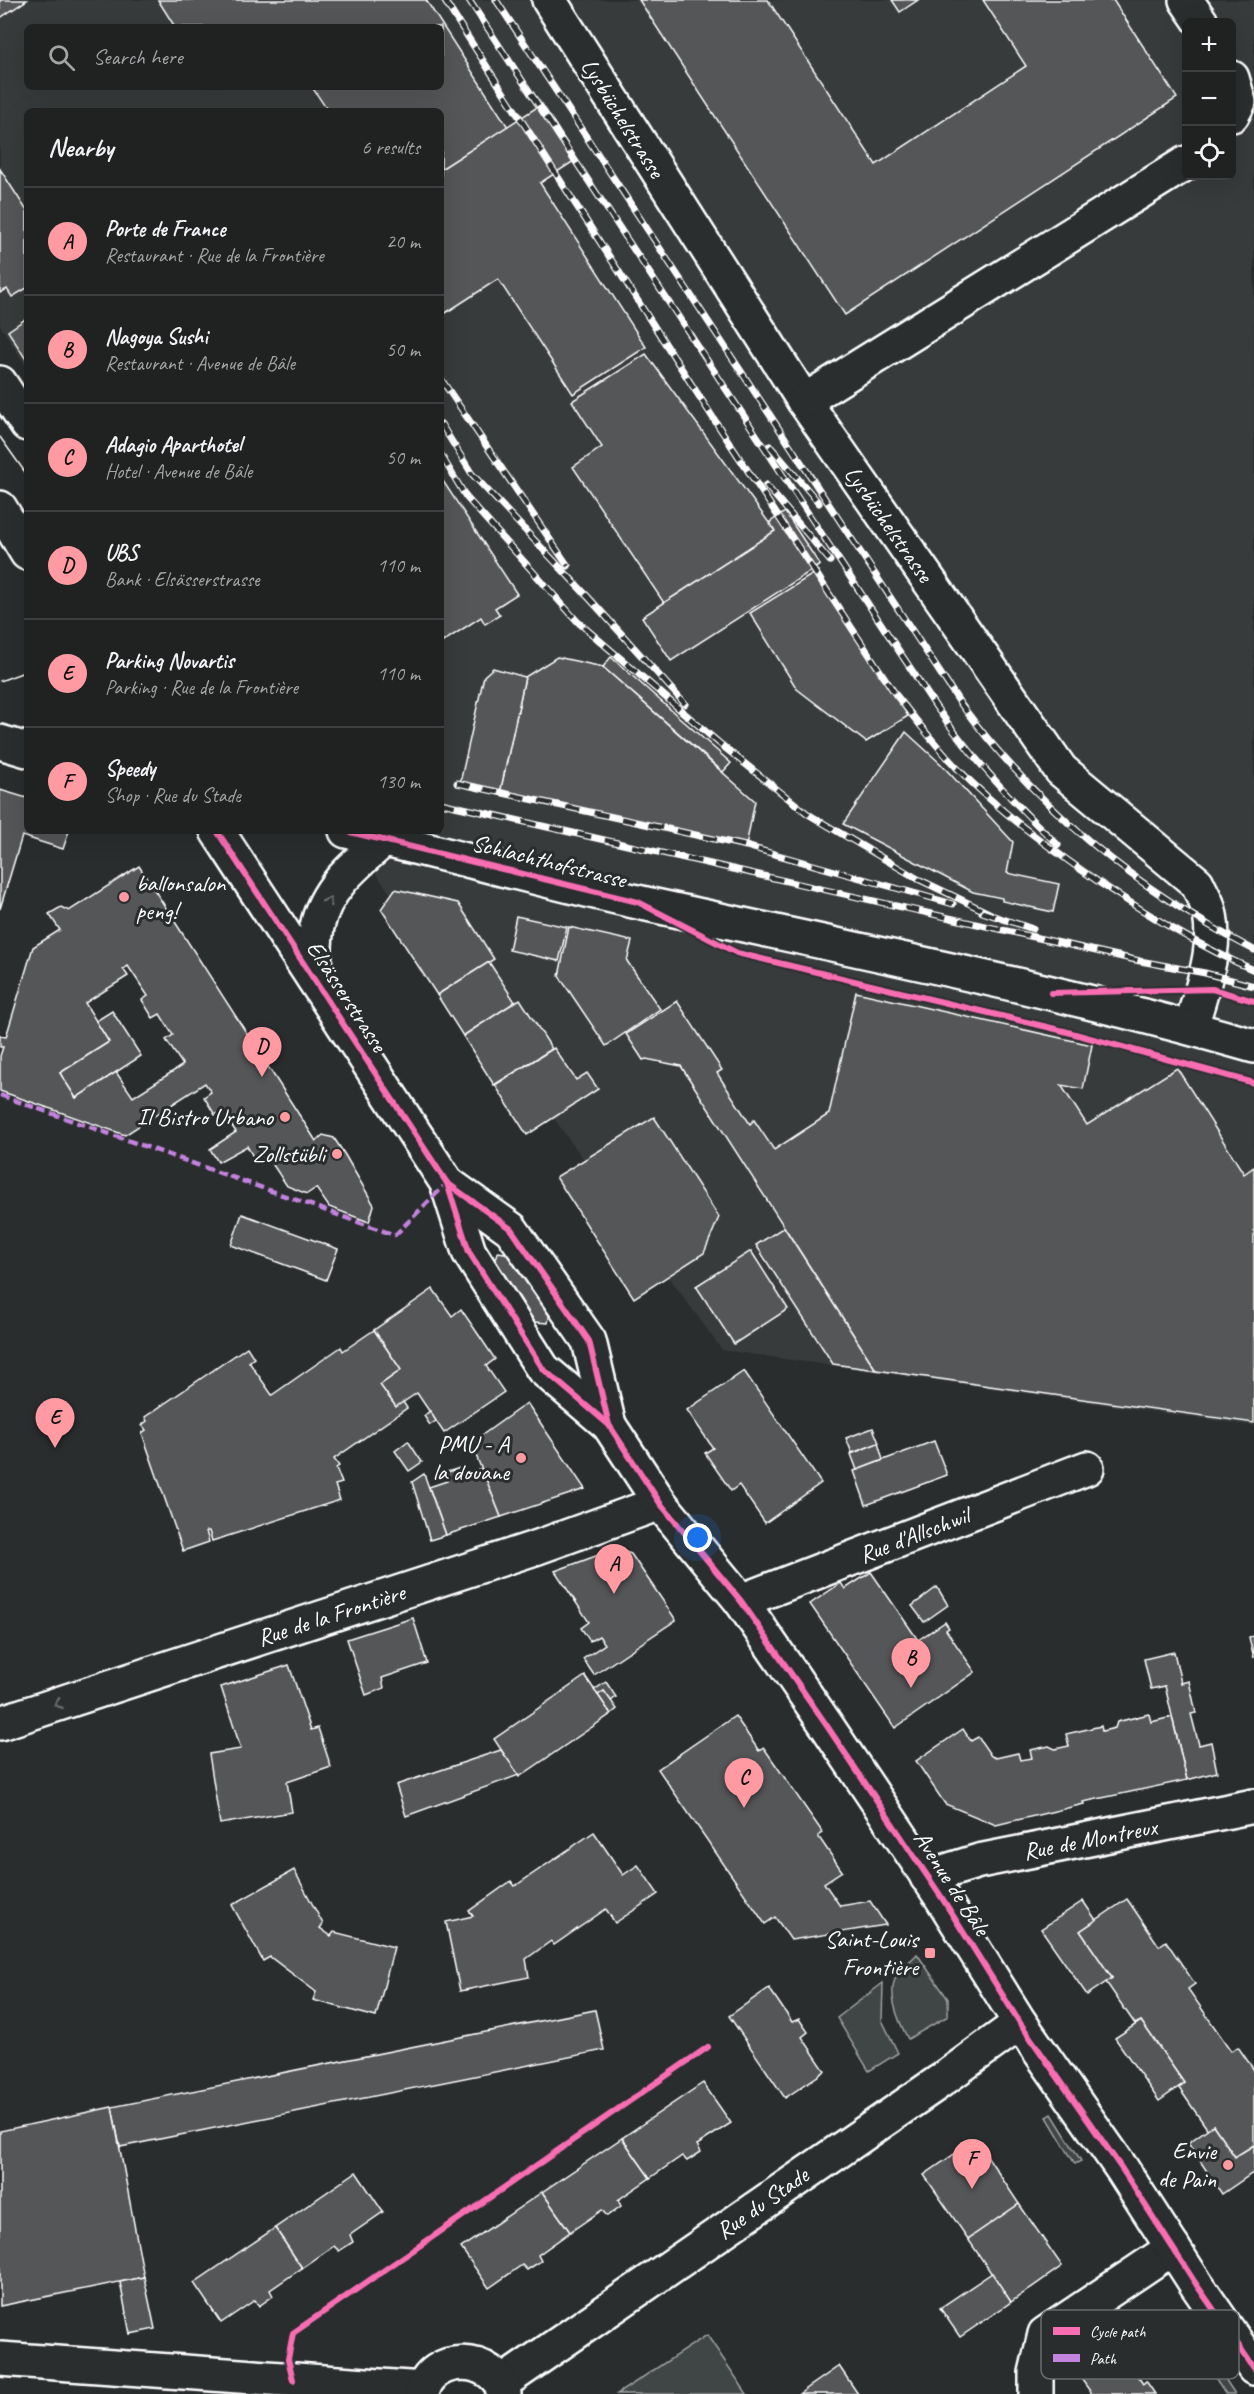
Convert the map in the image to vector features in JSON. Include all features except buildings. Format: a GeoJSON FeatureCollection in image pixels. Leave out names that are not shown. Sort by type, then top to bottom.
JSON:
{"type":"FeatureCollection","features":[{"type":"Feature","properties":{"kind":"street","name":"Lysbüchelstrasse"},"geometry":{"type":"LineString","coordinates":[[549,0],[804,401],[1061,770],[1197,883],[1208,905],[1211,938],[1210,951],[1191,1027]]}},
{"type":"Feature","properties":{"kind":"street"},"geometry":{"type":"LineString","coordinates":[[1186,0],[1198,18]]}},
{"type":"Feature","properties":{"kind":"street"},"geometry":{"type":"LineString","coordinates":[[1236,92],[1239,102],[1236,108]]}},
{"type":"Feature","properties":{"kind":"street"},"geometry":{"type":"LineString","coordinates":[[804,401],[1182,165]]}},
{"type":"Feature","properties":{"kind":"street"},"geometry":{"type":"LineString","coordinates":[[0,383],[24,419]]}},
{"type":"Feature","properties":{"kind":"street"},"geometry":{"type":"LineString","coordinates":[[0,508],[24,548]]}},
{"type":"Feature","properties":{"kind":"street"},"geometry":{"type":"LineString","coordinates":[[0,742],[24,749]]}},
{"type":"Feature","properties":{"kind":"street","name":"Elsässerstrasse"},"geometry":{"type":"LineString","coordinates":[[219,834],[447,1183],[470,1252],[479,1268]]}},
{"type":"Feature","properties":{"kind":"street","name":"Schlachthofstrasse"},"geometry":{"type":"LineString","coordinates":[[361,834],[638,902],[1051,993],[1191,1027],[1254,1046]]}},
{"type":"Feature","properties":{"kind":"street"},"geometry":{"type":"LineString","coordinates":[[314,979],[317,927],[329,897],[345,875],[385,839]]}},
{"type":"Feature","properties":{"kind":"street","name":"Elsässerstrasse"},"geometry":{"type":"LineString","coordinates":[[447,1183],[511,1229],[550,1286]]}},
{"type":"Feature","properties":{"kind":"street","name":"Avenue de Bâle"},"geometry":{"type":"LineString","coordinates":[[479,1268],[543,1369],[609,1425],[660,1503],[741,1601],[927,1877],[1020,2023],[1122,2169],[1215,2310]]}},
{"type":"Feature","properties":{"kind":"street","name":"Avenue de Bâle"},"geometry":{"type":"LineString","coordinates":[[550,1286],[589,1341],[609,1425]]}},
{"type":"Feature","properties":{"kind":"street","name":"Rue d'Allschwil"},"geometry":{"type":"LineString","coordinates":[[741,1601],[1087,1468]]}},
{"type":"Feature","properties":{"kind":"street","name":"Rue de la Frontière"},"geometry":{"type":"LineString","coordinates":[[0,1724],[538,1547],[660,1503]]}},
{"type":"Feature","properties":{"kind":"street","name":"Rue de Montreux"},"geometry":{"type":"LineString","coordinates":[[927,1877],[979,1861],[1254,1806]]}},
{"type":"Feature","properties":{"kind":"street","name":"Rue du Stade"},"geometry":{"type":"LineString","coordinates":[[503,2388],[1020,2023]]}},
{"type":"Feature","properties":{"kind":"street"},"geometry":{"type":"LineString","coordinates":[[1081,2310],[1173,2248]]}},
{"type":"Feature","properties":{"kind":"street","name":"Avenue de Bâle"},"geometry":{"type":"LineString","coordinates":[[1239,2346],[1254,2368]]}},
{"type":"Feature","properties":{"kind":"street"},"geometry":{"type":"LineString","coordinates":[[1036,2394],[1036,2373],[1041,2351]]}},
{"type":"Feature","properties":{"kind":"street"},"geometry":{"type":"LineString","coordinates":[[0,2359],[140,2381],[422,2392],[435,2372],[454,2363],[471,2362],[490,2370],[503,2388]]}},
{"type":"Feature","properties":{"kind":"shaded area"},"geometry":{"type":"Polygon","coordinates":[[[0,0],[1254,0],[1254,1426],[722,1350],[347,834],[444,834],[444,108],[24,108],[24,363],[0,325],[0,0]]]}},
{"type":"Feature","properties":{"kind":"shaded area"},"geometry":{"type":"Polygon","coordinates":[[[917,1954],[948,1999],[948,2016],[908,2039],[896,2010],[893,1986],[899,1972],[917,1954]]]}},
{"type":"Feature","properties":{"kind":"shaded area"},"geometry":{"type":"Polygon","coordinates":[[[883,1983],[882,2020],[898,2053],[869,2071],[837,2018],[883,1983]]]}},
{"type":"Feature","properties":{"kind":"shaded area"},"geometry":{"type":"Polygon","coordinates":[[[1052,2114],[1081,2161],[1075,2164],[1047,2117],[1052,2114]]]}},
{"type":"Feature","properties":{"kind":"shaded area"},"geometry":{"type":"Polygon","coordinates":[[[707,2335],[747,2394],[617,2394],[707,2335]]]}},
{"type":"Feature","properties":{"kind":"shaded area"},"geometry":{"type":"Polygon","coordinates":[[[1216,2379],[1225,2379],[1235,2394],[1226,2394],[1216,2379]]]}},
{"type":"Feature","properties":{"kind":"tram line"},"geometry":{"type":"LineString","coordinates":[[0,437],[24,471]]}},
{"type":"Feature","properties":{"kind":"tram line"},"geometry":{"type":"LineString","coordinates":[[0,681],[24,672]]}},
{"type":"Feature","properties":{"kind":"railway"},"geometry":{"type":"LineString","coordinates":[[444,0],[719,427],[896,695],[933,741],[957,768],[991,800],[1065,858],[1103,885],[1177,931],[1254,970]]}},
{"type":"Feature","properties":{"kind":"railway"},"geometry":{"type":"LineString","coordinates":[[469,0],[936,707],[994,779],[1058,845]]}},
{"type":"Feature","properties":{"kind":"railway"},"geometry":{"type":"LineString","coordinates":[[496,0],[960,703],[990,742],[1023,778],[1092,844],[1169,901],[1254,950]]}},
{"type":"Feature","properties":{"kind":"railway"},"geometry":{"type":"LineString","coordinates":[[444,383],[568,566]]}},
{"type":"Feature","properties":{"kind":"railway"},"geometry":{"type":"LineString","coordinates":[[444,429],[472,474],[685,704]]}},
{"type":"Feature","properties":{"kind":"railway"},"geometry":{"type":"LineString","coordinates":[[770,446],[819,503]]}},
{"type":"Feature","properties":{"kind":"railway"},"geometry":{"type":"LineString","coordinates":[[444,460],[466,497],[578,622],[719,743],[808,814],[918,879],[991,914]]}},
{"type":"Feature","properties":{"kind":"railway"},"geometry":{"type":"LineString","coordinates":[[766,485],[830,561]]}},
{"type":"Feature","properties":{"kind":"railway"},"geometry":{"type":"LineString","coordinates":[[457,783],[746,846],[953,904]]}},
{"type":"Feature","properties":{"kind":"railway"},"geometry":{"type":"LineString","coordinates":[[444,804],[1140,961],[1205,973],[1254,986]]}},
{"type":"Feature","properties":{"kind":"railway"},"geometry":{"type":"LineString","coordinates":[[982,912],[1033,929]]}},
{"type":"Feature","properties":{"kind":"marked path"},"geometry":{"type":"LineString","coordinates":[[0,1095],[395,1235],[447,1183]]}},
{"type":"Feature","properties":{"kind":"cycle path"},"geometry":{"type":"LineString","coordinates":[[219,834],[447,1183],[469,1252],[543,1369],[609,1425],[660,1503],[741,1601],[942,1898],[1020,2023],[1122,2169],[1214,2310]]}},
{"type":"Feature","properties":{"kind":"cycle path"},"geometry":{"type":"LineString","coordinates":[[358,834],[638,902],[737,953],[1064,1031],[1254,1083]]}},
{"type":"Feature","properties":{"kind":"cycle path"},"geometry":{"type":"LineString","coordinates":[[1051,993],[1212,989],[1254,1001]]}},
{"type":"Feature","properties":{"kind":"cycle path"},"geometry":{"type":"LineString","coordinates":[[447,1183],[511,1229],[589,1341],[609,1425]]}},
{"type":"Feature","properties":{"kind":"cycle path"},"geometry":{"type":"LineString","coordinates":[[293,2380],[288,2359],[293,2333],[708,2047]]}},
{"type":"Feature","properties":{"kind":"cycle path"},"geometry":{"type":"LineString","coordinates":[[1239,2346],[1254,2368]]}},
{"type":"Feature","properties":{"kind":"place","name":"ballonsalon peng!"},"geometry":{"type":"Point","coordinates":[124,897]}},
{"type":"Feature","properties":{"kind":"place","name":"UBS"},"geometry":{"type":"Point","coordinates":[262,1077]}},
{"type":"Feature","properties":{"kind":"place","name":"Il Bistro Urbano"},"geometry":{"type":"Point","coordinates":[285,1117]}},
{"type":"Feature","properties":{"kind":"place","name":"Zollstübli"},"geometry":{"type":"Point","coordinates":[337,1154]}},
{"type":"Feature","properties":{"kind":"place","name":"Parking Novartis"},"geometry":{"type":"Point","coordinates":[55,1448]}},
{"type":"Feature","properties":{"kind":"place","name":"PMU - A la douane"},"geometry":{"type":"Point","coordinates":[521,1458]}},
{"type":"Feature","properties":{"kind":"place","name":"Porte de France"},"geometry":{"type":"Point","coordinates":[614,1594]}},
{"type":"Feature","properties":{"kind":"place","name":"Nagoya Sushi"},"geometry":{"type":"Point","coordinates":[911,1688]}},
{"type":"Feature","properties":{"kind":"place","name":"Adagio Aparthotel"},"geometry":{"type":"Point","coordinates":[744,1808]}},
{"type":"Feature","properties":{"kind":"place","name":"Saint-Louis Frontière"},"geometry":{"type":"Point","coordinates":[930,1953]}},
{"type":"Feature","properties":{"kind":"place","name":"Envie de Pain"},"geometry":{"type":"Point","coordinates":[1228,2165]}},
{"type":"Feature","properties":{"kind":"place","name":"Speedy"},"geometry":{"type":"Point","coordinates":[972,2189]}}]}
